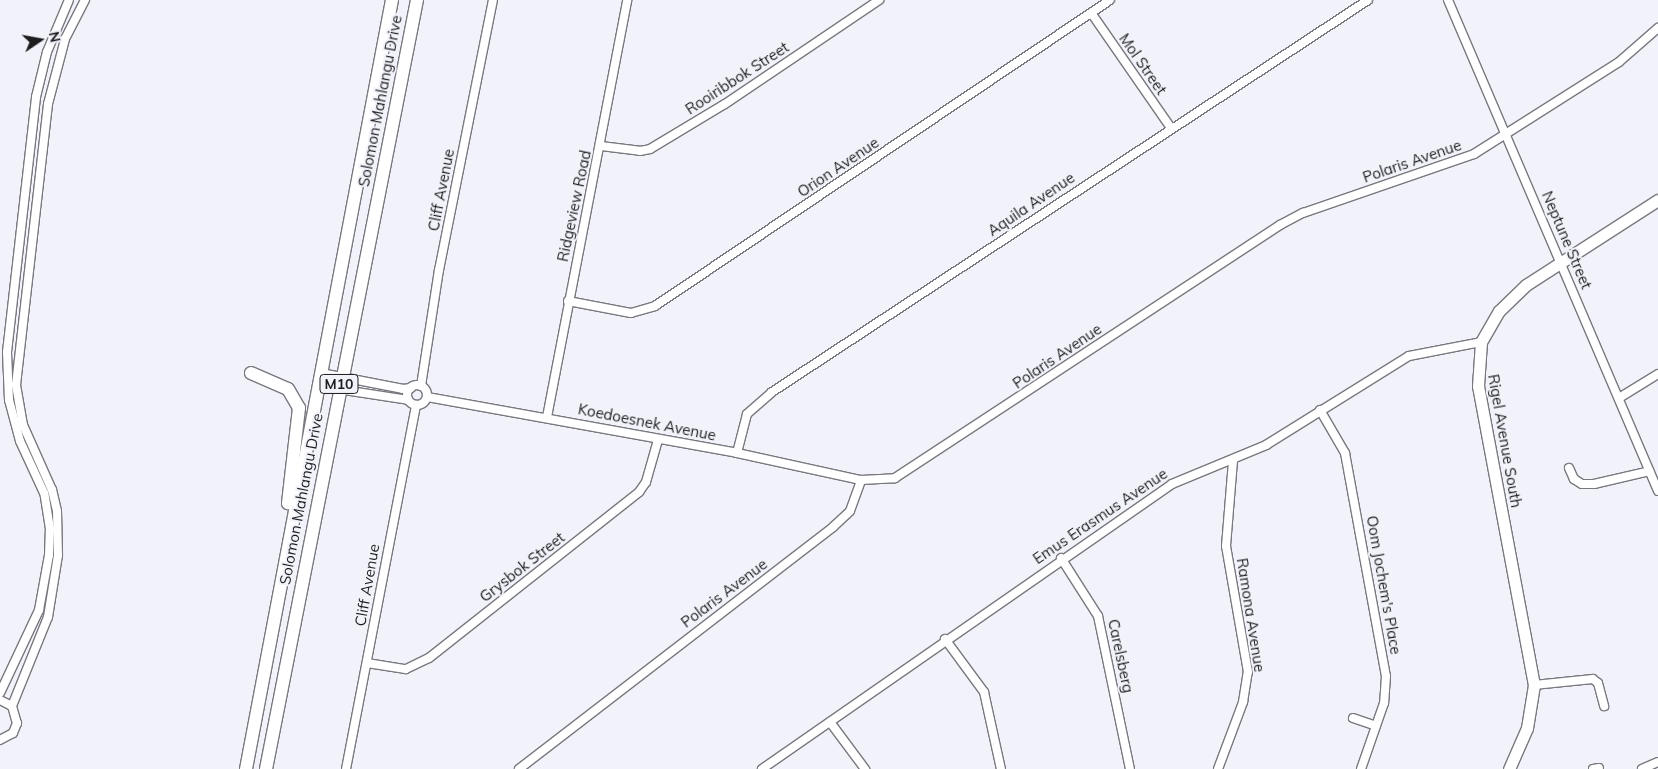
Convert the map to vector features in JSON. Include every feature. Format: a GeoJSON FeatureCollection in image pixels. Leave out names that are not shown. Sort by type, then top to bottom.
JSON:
{"type":"FeatureCollection","features":[{"type":"Feature","properties":{"kind":"main road","name":"Solomon Mahlangu Drive"},"geometry":{"type":"LineString","coordinates":[[246,769],[392,0]]}},
{"type":"Feature","properties":{"kind":"main road","name":"Solomon Mahlangu Drive"},"geometry":{"type":"LineString","coordinates":[[266,769],[340,383],[417,0]]}},
{"type":"Feature","properties":{"kind":"main road","name":"Rigel Avenue South"},"geometry":{"type":"LineString","coordinates":[[1509,769],[1527,728],[1534,685],[1478,386],[1481,342],[1491,322],[1511,297],[1561,260],[1658,200]]}},
{"type":"Feature","properties":{"kind":"main road"},"geometry":{"type":"LineString","coordinates":[[251,373],[288,390],[298,408],[272,629]]}},
{"type":"Feature","properties":{"kind":"street"},"geometry":{"type":"LineString","coordinates":[[0,694],[39,610],[49,555],[50,529],[44,494],[20,441],[9,400],[7,352],[36,97],[47,52],[69,0]]}},
{"type":"Feature","properties":{"kind":"street"},"geometry":{"type":"LineString","coordinates":[[12,706],[48,617],[58,555],[54,497],[23,425],[16,385],[48,104],[65,39],[85,0]]}},
{"type":"Feature","properties":{"kind":"street","name":"Cliff Avenue"},"geometry":{"type":"LineString","coordinates":[[421,386],[439,270],[493,0]]}},
{"type":"Feature","properties":{"kind":"street","name":"Ridgeview Road"},"geometry":{"type":"LineString","coordinates":[[547,417],[627,0]]}},
{"type":"Feature","properties":{"kind":"street","name":"Rooiribbok Street"},"geometry":{"type":"LineString","coordinates":[[600,146],[640,151],[650,149],[725,104],[879,0]]}},
{"type":"Feature","properties":{"kind":"street","name":"Orion Avenue"},"geometry":{"type":"LineString","coordinates":[[568,301],[631,313],[655,306],[1092,14],[1110,0]]}},
{"type":"Feature","properties":{"kind":"street","name":"Aquila Avenue"},"geometry":{"type":"LineString","coordinates":[[737,453],[747,414],[772,392],[1368,0]]}},
{"type":"Feature","properties":{"kind":"street","name":"Neptune Street"},"geometry":{"type":"LineString","coordinates":[[1448,0],[1561,260],[1658,491]]}},
{"type":"Feature","properties":{"kind":"street","name":"Mol Street"},"geometry":{"type":"LineString","coordinates":[[1092,14],[1171,128]]}},
{"type":"Feature","properties":{"kind":"street","name":"Polaris Avenue"},"geometry":{"type":"LineString","coordinates":[[519,769],[834,527],[850,510],[861,480],[884,480],[908,470],[1293,218],[1459,161],[1620,62],[1658,28]]}},
{"type":"Feature","properties":{"kind":"street","name":"Emus Erasmus Avenue"},"geometry":{"type":"LineString","coordinates":[[762,769],[1061,558],[1182,478],[1233,461],[1266,445],[1409,356],[1481,342]]}},
{"type":"Feature","properties":{"kind":"street"},"geometry":{"type":"LineString","coordinates":[[318,386],[340,383],[411,388],[421,386],[428,397],[422,404],[416,405],[408,400],[340,383],[321,373]]}},
{"type":"Feature","properties":{"kind":"street"},"geometry":{"type":"LineString","coordinates":[[1619,398],[1658,374]]}},
{"type":"Feature","properties":{"kind":"street"},"geometry":{"type":"LineString","coordinates":[[408,400],[411,388]]}},
{"type":"Feature","properties":{"kind":"street","name":"Koedoesnek Avenue"},"geometry":{"type":"LineString","coordinates":[[428,397],[547,417],[658,440],[737,453],[861,480]]}},
{"type":"Feature","properties":{"kind":"street","name":"Cliff Avenue"},"geometry":{"type":"LineString","coordinates":[[346,769],[416,405]]}},
{"type":"Feature","properties":{"kind":"street","name":"Oom Jochem's Place"},"geometry":{"type":"LineString","coordinates":[[1320,410],[1345,453],[1385,666],[1386,690],[1361,769]]}},
{"type":"Feature","properties":{"kind":"street","name":"Grysbok Street"},"geometry":{"type":"LineString","coordinates":[[367,663],[406,669],[437,652],[639,492],[646,482],[658,440]]}},
{"type":"Feature","properties":{"kind":"street","name":"Ramona Avenue"},"geometry":{"type":"LineString","coordinates":[[1218,769],[1243,702],[1248,672],[1226,546],[1233,461]]}},
{"type":"Feature","properties":{"kind":"street"},"geometry":{"type":"LineString","coordinates":[[1569,468],[1574,479],[1582,484],[1594,484],[1650,471]]}},
{"type":"Feature","properties":{"kind":"street","name":"Carelsberg"},"geometry":{"type":"LineString","coordinates":[[1061,558],[1098,616],[1130,769]]}},
{"type":"Feature","properties":{"kind":"street"},"geometry":{"type":"LineString","coordinates":[[945,639],[984,692],[1001,769]]}},
{"type":"Feature","properties":{"kind":"street"},"geometry":{"type":"LineString","coordinates":[[1534,685],[1593,679],[1598,683],[1604,706]]}},
{"type":"Feature","properties":{"kind":"street"},"geometry":{"type":"LineString","coordinates":[[0,700],[12,706],[17,717],[16,728],[0,740]]}},
{"type":"Feature","properties":{"kind":"street"},"geometry":{"type":"LineString","coordinates":[[1353,718],[1376,726]]}},
{"type":"Feature","properties":{"kind":"street"},"geometry":{"type":"LineString","coordinates":[[830,722],[865,769]]}},
{"type":"Feature","properties":{"kind":"street"},"geometry":{"type":"LineString","coordinates":[[1642,769],[1658,762]]}}]}
